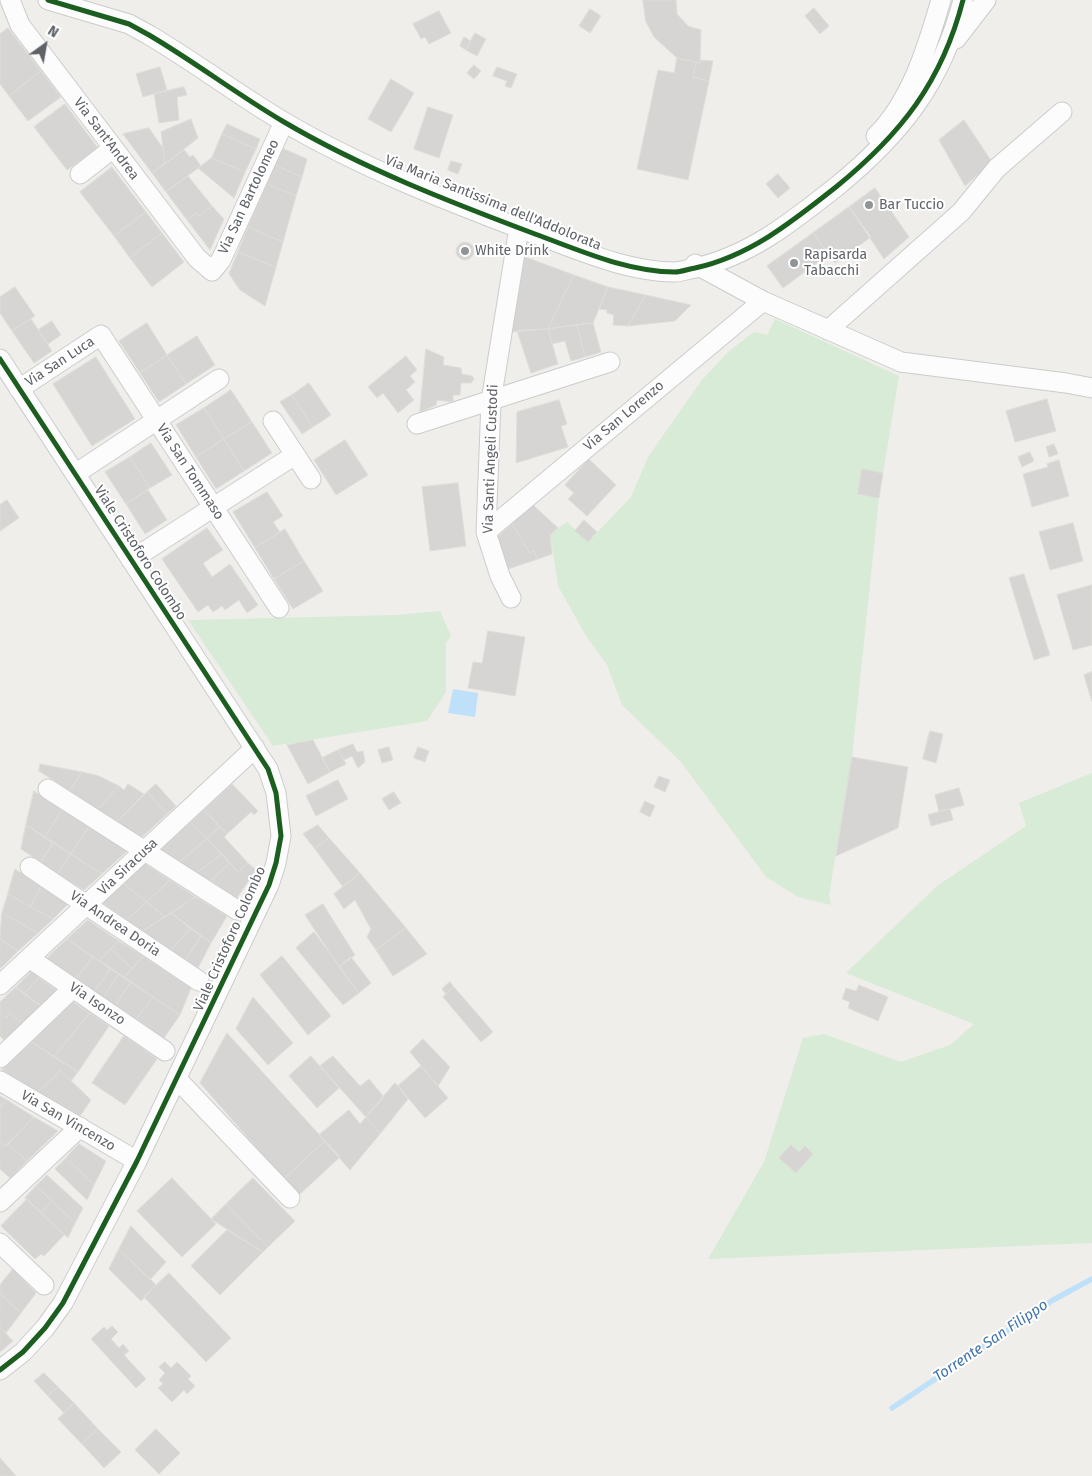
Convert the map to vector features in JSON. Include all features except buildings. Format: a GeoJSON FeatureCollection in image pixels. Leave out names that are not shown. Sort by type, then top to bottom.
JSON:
{"type":"FeatureCollection","features":[{"type":"Feature","properties":{"kind":"street","name":"Via Sant'Andrea"},"geometry":{"type":"LineString","coordinates":[[10,0],[20,25],[112,149],[197,258],[212,271]]}},
{"type":"Feature","properties":{"kind":"street","name":"Via Maria Santissima dell'Addolorata"},"geometry":{"type":"LineString","coordinates":[[48,0],[122,22],[149,35],[284,122],[369,166],[519,228],[594,256],[635,266],[676,272],[705,254],[763,228],[856,155],[885,127],[902,102],[917,71],[941,0]]}},
{"type":"Feature","properties":{"kind":"street","name":"Via Maria Santissima dell'Addolorata"},"geometry":{"type":"LineString","coordinates":[[284,122],[597,245],[637,255],[693,262],[734,256],[767,239],[804,212],[864,164],[911,115],[944,54],[963,0]]}},
{"type":"Feature","properties":{"kind":"street"},"geometry":{"type":"LineString","coordinates":[[944,54],[986,0]]}},
{"type":"Feature","properties":{"kind":"street"},"geometry":{"type":"LineString","coordinates":[[828,330],[961,212],[997,168],[1062,112]]}},
{"type":"Feature","properties":{"kind":"street","name":"Via San Bartolomeo"},"geometry":{"type":"LineString","coordinates":[[212,271],[221,260],[284,122]]}},
{"type":"Feature","properties":{"kind":"street"},"geometry":{"type":"LineString","coordinates":[[80,174],[112,149]]}},
{"type":"Feature","properties":{"kind":"street","name":"Via Santi Angeli Custodi"},"geometry":{"type":"LineString","coordinates":[[511,598],[500,576],[486,532],[491,401],[519,228]]}},
{"type":"Feature","properties":{"kind":"street"},"geometry":{"type":"LineString","coordinates":[[693,262],[762,301],[901,362],[1092,388]]}},
{"type":"Feature","properties":{"kind":"street","name":"Via San Lorenzo"},"geometry":{"type":"LineString","coordinates":[[486,532],[762,301]]}},
{"type":"Feature","properties":{"kind":"street","name":"Via San Luca"},"geometry":{"type":"LineString","coordinates":[[19,389],[101,335]]}},
{"type":"Feature","properties":{"kind":"street","name":"Via San Tommaso"},"geometry":{"type":"LineString","coordinates":[[101,335],[279,608]]}},
{"type":"Feature","properties":{"kind":"street","name":"Viale Cristoforo Colombo"},"geometry":{"type":"LineString","coordinates":[[0,359],[268,769],[278,808],[281,836],[276,863],[265,894],[137,1161],[63,1303],[39,1334],[0,1370]]}},
{"type":"Feature","properties":{"kind":"street"},"geometry":{"type":"LineString","coordinates":[[417,424],[610,362]]}},
{"type":"Feature","properties":{"kind":"street"},"geometry":{"type":"LineString","coordinates":[[74,474],[219,379]]}},
{"type":"Feature","properties":{"kind":"street"},"geometry":{"type":"LineString","coordinates":[[273,421],[311,479]]}},
{"type":"Feature","properties":{"kind":"street"},"geometry":{"type":"LineString","coordinates":[[131,560],[295,455]]}},
{"type":"Feature","properties":{"kind":"street","name":"Via Siracusa"},"geometry":{"type":"LineString","coordinates":[[1,982],[255,748]]}},
{"type":"Feature","properties":{"kind":"street"},"geometry":{"type":"LineString","coordinates":[[48,789],[237,910]]}},
{"type":"Feature","properties":{"kind":"street","name":"Via Andrea Doria"},"geometry":{"type":"LineString","coordinates":[[30,867],[199,981]]}},
{"type":"Feature","properties":{"kind":"street","name":"Via Isonzo"},"geometry":{"type":"LineString","coordinates":[[29,958],[165,1050]]}},
{"type":"Feature","properties":{"kind":"street"},"geometry":{"type":"LineString","coordinates":[[0,1058],[73,988]]}},
{"type":"Feature","properties":{"kind":"street"},"geometry":{"type":"LineString","coordinates":[[177,1079],[290,1198]]}},
{"type":"Feature","properties":{"kind":"street","name":"Via San Vincenzo"},"geometry":{"type":"LineString","coordinates":[[0,1081],[137,1161]]}},
{"type":"Feature","properties":{"kind":"street"},"geometry":{"type":"LineString","coordinates":[[0,1202],[80,1128]]}},
{"type":"Feature","properties":{"kind":"street"},"geometry":{"type":"LineString","coordinates":[[0,1243],[44,1285]]}},
{"type":"Feature","properties":{"kind":"green space"},"geometry":{"type":"Polygon","coordinates":[[[775,319],[899,376],[879,498],[852,757],[829,895],[831,905],[798,897],[766,877],[681,762],[622,705],[607,665],[586,636],[558,586],[550,534],[567,522],[588,542],[631,497],[648,457],[701,381],[729,351],[754,332],[767,335],[775,319]]]}},
{"type":"Feature","properties":{"kind":"green space"},"geometry":{"type":"Polygon","coordinates":[[[440,611],[451,636],[446,643],[446,692],[427,721],[273,746],[188,620],[396,615],[440,611]]]}},
{"type":"Feature","properties":{"kind":"green space"},"geometry":{"type":"Polygon","coordinates":[[[1092,773],[1092,1243],[708,1259],[764,1162],[803,1038],[824,1034],[901,1062],[950,1045],[974,1024],[846,973],[937,886],[1026,826],[1019,803],[1092,773]]]}},
{"type":"Feature","properties":{"kind":"water"},"geometry":{"type":"Polygon","coordinates":[[[453,689],[478,693],[475,717],[448,713],[453,689]]]}},
{"type":"Feature","properties":{"kind":"waterway","name":"Torrente San Filippo"},"geometry":{"type":"LineString","coordinates":[[892,1408],[1053,1300],[1092,1279]]}},
{"type":"Feature","properties":{"kind":"cycle path"},"geometry":{"type":"LineString","coordinates":[[48,0],[129,24],[166,45],[250,101],[314,139],[375,169],[439,197],[604,259],[639,268],[675,272],[695,268],[734,255],[770,236],[804,212],[859,167],[899,126],[931,81],[954,29],[963,0]]}},
{"type":"Feature","properties":{"kind":"cycle path"},"geometry":{"type":"LineString","coordinates":[[0,359],[268,769],[276,793],[281,836],[276,863],[269,885],[137,1161],[63,1303],[45,1328],[23,1352],[0,1370]]}},
{"type":"Feature","properties":{"kind":"place","name":"Bar Tuccio"},"geometry":{"type":"Point","coordinates":[869,205]}},
{"type":"Feature","properties":{"kind":"place","name":"White Drink"},"geometry":{"type":"Point","coordinates":[465,251]}},
{"type":"Feature","properties":{"kind":"place","name":"Rapisarda Tabacchi"},"geometry":{"type":"Point","coordinates":[794,263]}}]}
